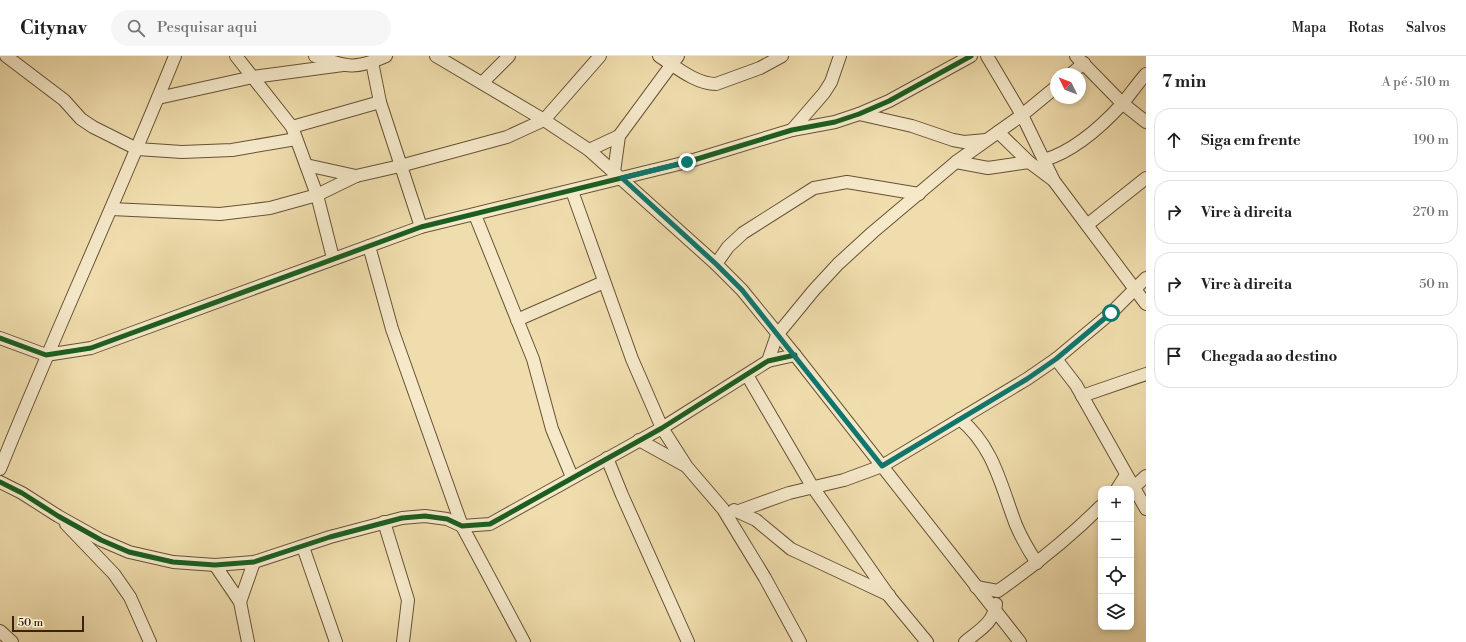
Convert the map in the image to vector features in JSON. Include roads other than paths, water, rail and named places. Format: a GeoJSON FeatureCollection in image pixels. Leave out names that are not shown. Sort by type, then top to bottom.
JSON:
{"type":"FeatureCollection","features":[{"type":"Feature","properties":{"kind":"street"},"geometry":{"type":"LineString","coordinates":[[6,56],[64,100],[87,123],[137,148],[182,152],[232,150],[296,139]]}},
{"type":"Feature","properties":{"kind":"street"},"geometry":{"type":"LineString","coordinates":[[0,469],[46,355],[111,209],[175,56]]}},
{"type":"Feature","properties":{"kind":"street"},"geometry":{"type":"LineString","coordinates":[[236,56],[292,127],[317,195],[333,258]]}},
{"type":"Feature","properties":{"kind":"street"},"geometry":{"type":"LineString","coordinates":[[316,56],[343,65]]}},
{"type":"Feature","properties":{"kind":"street"},"geometry":{"type":"LineString","coordinates":[[158,98],[253,77],[343,65],[361,66],[386,56]]}},
{"type":"Feature","properties":{"kind":"street"},"geometry":{"type":"LineString","coordinates":[[436,56],[544,120],[589,150],[716,264],[742,290],[777,335],[795,355],[1020,642]]}},
{"type":"Feature","properties":{"kind":"street"},"geometry":{"type":"LineString","coordinates":[[482,83],[509,56]]}},
{"type":"Feature","properties":{"kind":"street"},"geometry":{"type":"LineString","coordinates":[[111,209],[220,214],[270,208],[317,195],[356,176],[400,166],[507,137],[544,120],[600,56]]}},
{"type":"Feature","properties":{"kind":"street"},"geometry":{"type":"LineString","coordinates":[[660,56],[675,60],[685,72],[710,84],[716,84],[760,68],[782,56]]}},
{"type":"Feature","properties":{"kind":"street"},"geometry":{"type":"LineString","coordinates":[[792,130],[824,93],[831,82],[840,56]]}},
{"type":"Feature","properties":{"kind":"street"},"geometry":{"type":"LineString","coordinates":[[0,338],[46,355],[92,348],[333,258],[421,227],[572,191],[618,175],[687,162],[792,130],[835,122],[859,114],[889,101],[971,56]]}},
{"type":"Feature","properties":{"kind":"street"},"geometry":{"type":"LineString","coordinates":[[987,56],[1022,115],[1054,181],[1146,304]]}},
{"type":"Feature","properties":{"kind":"street"},"geometry":{"type":"LineString","coordinates":[[589,150],[619,136],[675,60]]}},
{"type":"Feature","properties":{"kind":"street"},"geometry":{"type":"LineString","coordinates":[[1080,60],[1122,103],[1146,122]]}},
{"type":"Feature","properties":{"kind":"street"},"geometry":{"type":"LineString","coordinates":[[372,62],[380,102],[421,227]]}},
{"type":"Feature","properties":{"kind":"street"},"geometry":{"type":"LineString","coordinates":[[665,74],[685,72]]}},
{"type":"Feature","properties":{"kind":"street"},"geometry":{"type":"LineString","coordinates":[[1044,160],[1059,156],[1084,139],[1122,103],[1146,74]]}},
{"type":"Feature","properties":{"kind":"street"},"geometry":{"type":"LineString","coordinates":[[768,361],[777,335],[838,264],[873,232],[956,162],[1022,115],[1050,91]]}},
{"type":"Feature","properties":{"kind":"street"},"geometry":{"type":"LineString","coordinates":[[292,127],[380,102]]}},
{"type":"Feature","properties":{"kind":"street"},"geometry":{"type":"LineString","coordinates":[[859,114],[912,126],[953,140],[964,142],[988,139]]}},
{"type":"Feature","properties":{"kind":"street"},"geometry":{"type":"LineString","coordinates":[[121,140],[143,132]]}},
{"type":"Feature","properties":{"kind":"street"},"geometry":{"type":"LineString","coordinates":[[998,132],[1029,162],[1054,181]]}},
{"type":"Feature","properties":{"kind":"street"},"geometry":{"type":"LineString","coordinates":[[618,175],[619,136]]}},
{"type":"Feature","properties":{"kind":"street"},"geometry":{"type":"LineString","coordinates":[[956,162],[988,168],[1029,162]]}},
{"type":"Feature","properties":{"kind":"street"},"geometry":{"type":"LineString","coordinates":[[306,165],[356,176]]}},
{"type":"Feature","properties":{"kind":"street"},"geometry":{"type":"LineString","coordinates":[[1087,225],[1146,178]]}},
{"type":"Feature","properties":{"kind":"street"},"geometry":{"type":"LineString","coordinates":[[716,264],[728,247],[743,233],[814,188],[847,182],[919,194]]}},
{"type":"Feature","properties":{"kind":"street"},"geometry":{"type":"LineString","coordinates":[[572,191],[632,358],[662,428],[687,467],[723,509],[765,578],[800,642]]}},
{"type":"Feature","properties":{"kind":"street"},"geometry":{"type":"LineString","coordinates":[[475,215],[533,359],[552,429],[572,477]]}},
{"type":"Feature","properties":{"kind":"street"},"geometry":{"type":"LineString","coordinates":[[369,246],[392,329],[462,526],[524,642]]}},
{"type":"Feature","properties":{"kind":"street"},"geometry":{"type":"LineString","coordinates":[[739,511],[812,486],[844,480],[882,466],[1027,379],[1056,359],[1111,313],[1146,278]]}},
{"type":"Feature","properties":{"kind":"street"},"geometry":{"type":"LineString","coordinates":[[517,320],[604,282]]}},
{"type":"Feature","properties":{"kind":"street"},"geometry":{"type":"LineString","coordinates":[[0,482],[22,493],[58,516],[101,540],[129,552],[173,562],[215,565],[254,562],[330,537],[384,522],[425,516],[447,519],[462,526],[490,524],[662,428],[768,361],[795,355]]}},
{"type":"Feature","properties":{"kind":"street"},"geometry":{"type":"LineString","coordinates":[[1056,359],[1082,396],[1133,486]]}},
{"type":"Feature","properties":{"kind":"street"},"geometry":{"type":"LineString","coordinates":[[1082,396],[1146,374]]}},
{"type":"Feature","properties":{"kind":"street"},"geometry":{"type":"LineString","coordinates":[[747,375],[812,486],[889,596],[927,642]]}},
{"type":"Feature","properties":{"kind":"street"},"geometry":{"type":"LineString","coordinates":[[960,419],[978,436],[991,457],[1017,527],[1037,563]]}},
{"type":"Feature","properties":{"kind":"street"},"geometry":{"type":"LineString","coordinates":[[639,440],[687,467]]}},
{"type":"Feature","properties":{"kind":"street"},"geometry":{"type":"LineString","coordinates":[[607,458],[688,642]]}},
{"type":"Feature","properties":{"kind":"street"},"geometry":{"type":"LineString","coordinates":[[1119,486],[1126,475]]}},
{"type":"Feature","properties":{"kind":"street"},"geometry":{"type":"LineString","coordinates":[[1146,476],[1134,487],[1146,509]]}},
{"type":"Feature","properties":{"kind":"street"},"geometry":{"type":"LineString","coordinates":[[723,509],[739,511],[756,520],[791,549],[889,596]]}},
{"type":"Feature","properties":{"kind":"street"},"geometry":{"type":"LineString","coordinates":[[976,587],[998,591],[1037,563],[1098,509]]}},
{"type":"Feature","properties":{"kind":"street"},"geometry":{"type":"LineString","coordinates":[[58,516],[114,574],[130,597],[150,642]]}},
{"type":"Feature","properties":{"kind":"street"},"geometry":{"type":"LineString","coordinates":[[384,522],[408,600],[403,642]]}},
{"type":"Feature","properties":{"kind":"street"},"geometry":{"type":"LineString","coordinates":[[303,546],[336,642]]}},
{"type":"Feature","properties":{"kind":"street"},"geometry":{"type":"LineString","coordinates":[[240,602],[254,562]]}},
{"type":"Feature","properties":{"kind":"street"},"geometry":{"type":"LineString","coordinates":[[215,565],[240,602],[248,642]]}},
{"type":"Feature","properties":{"kind":"street"},"geometry":{"type":"LineString","coordinates":[[965,642],[988,624],[996,611],[998,591]]}},
{"type":"Feature","properties":{"kind":"street"},"geometry":{"type":"LineString","coordinates":[[0,631],[12,642]]}}]}
